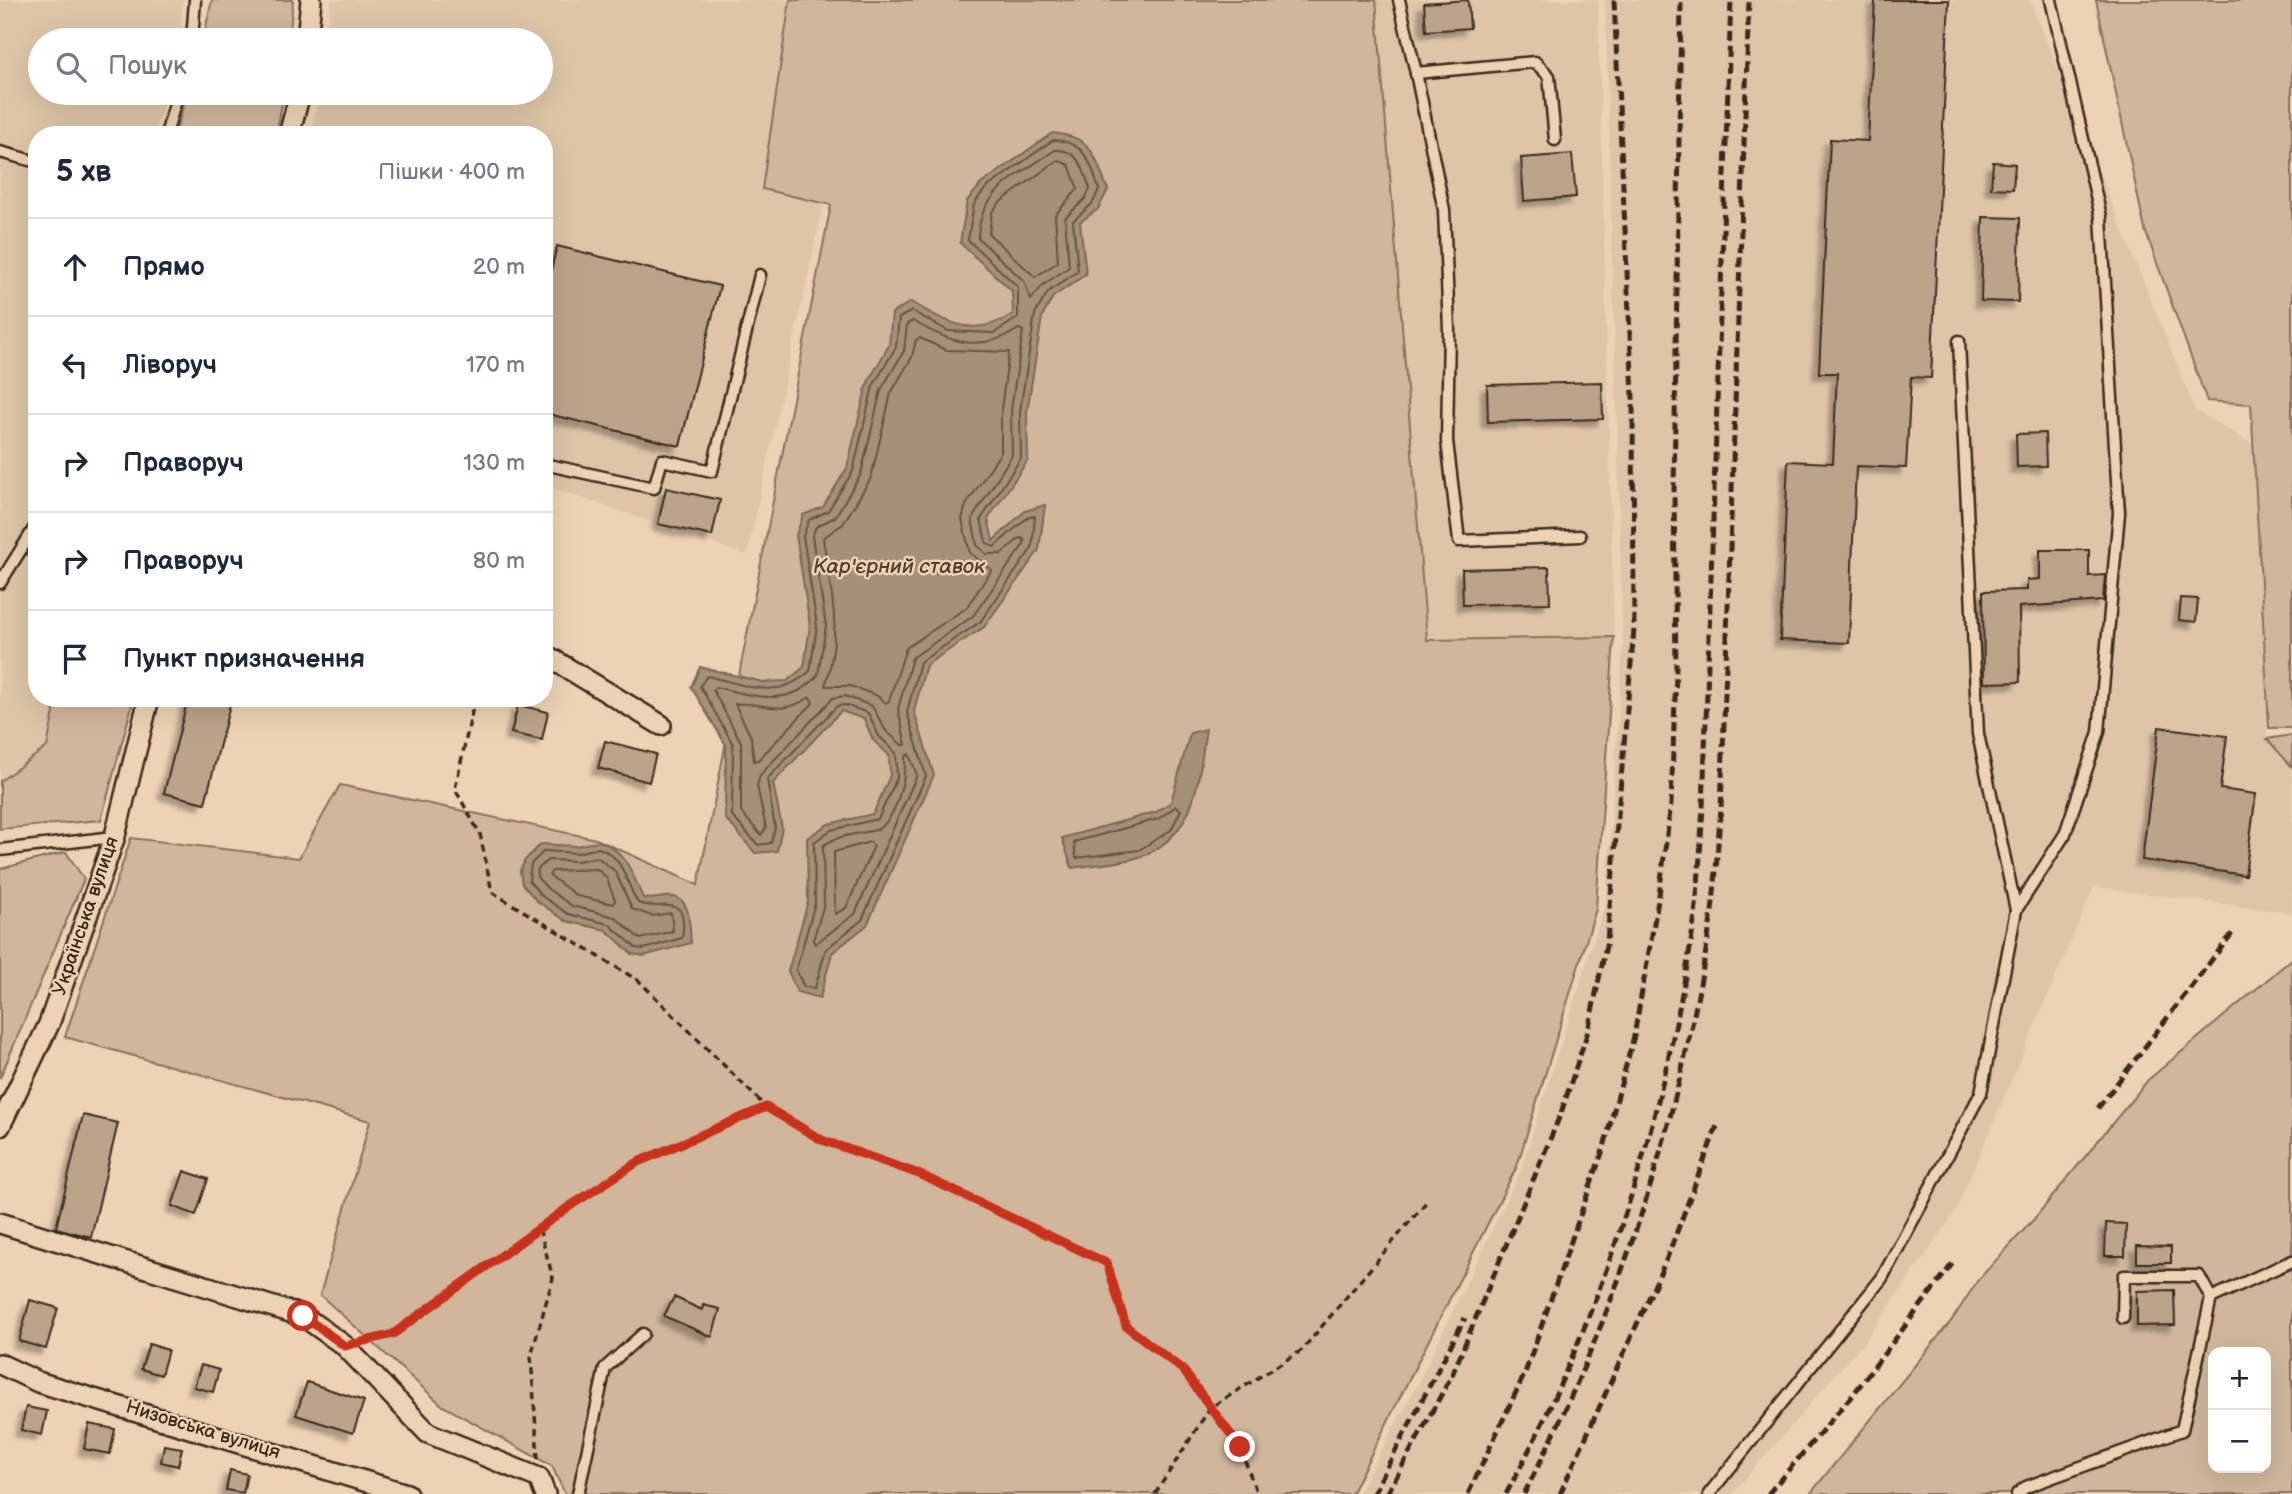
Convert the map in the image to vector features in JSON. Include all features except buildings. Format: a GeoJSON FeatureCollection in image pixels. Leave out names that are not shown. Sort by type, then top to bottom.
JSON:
{"type":"FeatureCollection","features":[{"type":"Feature","properties":{"kind":"street"},"geometry":{"type":"LineString","coordinates":[[308,28],[311,0]]}},
{"type":"Feature","properties":{"kind":"street"},"geometry":{"type":"LineString","coordinates":[[291,126],[297,105]]}},
{"type":"Feature","properties":{"kind":"street"},"geometry":{"type":"LineString","coordinates":[[553,659],[661,725]]}},
{"type":"Feature","properties":{"kind":"street","name":"Українська вулиця"},"geometry":{"type":"LineString","coordinates":[[0,1126],[49,1024],[115,836],[147,707]]}},
{"type":"Feature","properties":{"kind":"street"},"geometry":{"type":"LineString","coordinates":[[0,1223],[303,1316],[345,1346],[428,1433],[542,1486]]}},
{"type":"Feature","properties":{"kind":"street","name":"Низовська вулиця"},"geometry":{"type":"LineString","coordinates":[[0,1364],[38,1382],[407,1494]]}},
{"type":"Feature","properties":{"kind":"lane"},"geometry":{"type":"LineString","coordinates":[[193,28],[195,0]]}},
{"type":"Feature","properties":{"kind":"lane"},"geometry":{"type":"LineString","coordinates":[[1399,0],[1444,211],[1448,329],[1447,441],[1459,541],[1580,536]]}},
{"type":"Feature","properties":{"kind":"lane"},"geometry":{"type":"LineString","coordinates":[[1709,1494],[1882,1278],[1981,1093],[2016,910],[2065,834],[2099,732],[2119,513],[2101,217],[2050,0]]}},
{"type":"Feature","properties":{"kind":"lane"},"geometry":{"type":"LineString","coordinates":[[1416,73],[1535,62],[1549,76],[1555,139]]}},
{"type":"Feature","properties":{"kind":"lane"},"geometry":{"type":"LineString","coordinates":[[169,126],[175,105]]}},
{"type":"Feature","properties":{"kind":"lane"},"geometry":{"type":"LineString","coordinates":[[0,152],[28,160]]}},
{"type":"Feature","properties":{"kind":"lane"},"geometry":{"type":"LineString","coordinates":[[553,466],[654,488],[662,460],[712,471],[760,275]]}},
{"type":"Feature","properties":{"kind":"lane"},"geometry":{"type":"LineString","coordinates":[[1959,341],[1978,734],[2016,910]]}},
{"type":"Feature","properties":{"kind":"lane"},"geometry":{"type":"LineString","coordinates":[[0,583],[28,538]]}},
{"type":"Feature","properties":{"kind":"lane"},"geometry":{"type":"LineString","coordinates":[[0,850],[115,836]]}},
{"type":"Feature","properties":{"kind":"lane"},"geometry":{"type":"LineString","coordinates":[[2211,1298],[2292,1261]]}},
{"type":"Feature","properties":{"kind":"lane"},"geometry":{"type":"LineString","coordinates":[[2017,1494],[2026,1487],[2182,1430],[2211,1298],[2199,1276],[2124,1276],[2123,1318]]}},
{"type":"Feature","properties":{"kind":"lane"},"geometry":{"type":"LineString","coordinates":[[578,1494],[605,1368],[643,1334]]}},
{"type":"Feature","properties":{"kind":"path"},"geometry":{"type":"LineString","coordinates":[[473,707],[454,789],[480,834],[492,892],[639,981],[766,1107],[822,1140],[919,1174],[1107,1263],[1126,1326],[1183,1370],[1240,1447],[1257,1494]]}},
{"type":"Feature","properties":{"kind":"path"},"geometry":{"type":"LineString","coordinates":[[345,1346],[393,1334],[539,1228],[638,1162],[766,1107]]}},
{"type":"Feature","properties":{"kind":"path"},"geometry":{"type":"LineString","coordinates":[[1155,1494],[1210,1408],[1302,1350],[1428,1200]]}},
{"type":"Feature","properties":{"kind":"path"},"geometry":{"type":"LineString","coordinates":[[539,1228],[553,1278],[531,1356],[542,1486]]}},
{"type":"Feature","properties":{"kind":"shaded area"},"geometry":{"type":"Polygon","coordinates":[[[0,0],[183,0],[181,28],[28,28],[28,105],[163,105],[157,126],[28,126],[28,707],[114,707],[0,823],[0,0]]]}},
{"type":"Feature","properties":{"kind":"shaded area"},"geometry":{"type":"Polygon","coordinates":[[[212,0],[293,0],[290,28],[206,28],[212,0]]]}},
{"type":"Feature","properties":{"kind":"shaded area"},"geometry":{"type":"Polygon","coordinates":[[[331,0],[790,0],[762,189],[824,202],[747,555],[553,488],[553,126],[313,126],[317,105],[553,105],[553,28],[328,28],[331,0]]]}},
{"type":"Feature","properties":{"kind":"shaded area"},"geometry":{"type":"Polygon","coordinates":[[[790,0],[1376,0],[1427,640],[1614,637],[1596,909],[1517,1166],[1351,1494],[565,1494],[552,1466],[443,1406],[320,1295],[370,1121],[65,1037],[131,838],[299,858],[340,785],[596,839],[698,885],[831,205],[762,189],[790,0]]]}},
{"type":"Feature","properties":{"kind":"shaded area"},"geometry":{"type":"Polygon","coordinates":[[[1376,0],[1598,0],[1614,637],[1427,640],[1376,0]]]}},
{"type":"Feature","properties":{"kind":"shaded area"},"geometry":{"type":"Polygon","coordinates":[[[1605,0],[2030,0],[2195,410],[2264,451],[2267,738],[2292,767],[2292,913],[2094,887],[1955,1213],[1863,1343],[1732,1494],[1357,1494],[1419,1381],[1520,1172],[1606,902],[1623,647],[1605,0]]]}},
{"type":"Feature","properties":{"kind":"shaded area"},"geometry":{"type":"Polygon","coordinates":[[[2096,0],[2292,0],[2292,728],[2269,728],[2251,404],[2207,401],[2145,230],[2096,0]]]}},
{"type":"Feature","properties":{"kind":"shaded area"},"geometry":{"type":"Polygon","coordinates":[[[184,105],[282,105],[278,126],[178,126],[184,105]]]}},
{"type":"Feature","properties":{"kind":"shaded area"},"geometry":{"type":"Polygon","coordinates":[[[53,707],[132,707],[101,820],[0,829],[0,781],[47,747],[54,712],[53,707]]]}},
{"type":"Feature","properties":{"kind":"shaded area"},"geometry":{"type":"Polygon","coordinates":[[[2292,735],[2292,767],[2267,739],[2292,735]]]}},
{"type":"Feature","properties":{"kind":"shaded area"},"geometry":{"type":"Polygon","coordinates":[[[66,852],[84,879],[0,1078],[0,869],[66,852]]]}},
{"type":"Feature","properties":{"kind":"shaded area"},"geometry":{"type":"Polygon","coordinates":[[[2292,959],[2292,1494],[1810,1494],[1952,1320],[1978,1280],[2034,1219],[2148,1080],[2292,959]]]}},
{"type":"Feature","properties":{"kind":"water","name":"Кар'єрний ставок"},"geometry":{"type":"Polygon","coordinates":[[[1052,133],[1066,135],[1084,143],[1095,157],[1108,190],[1098,209],[1080,222],[1086,274],[1053,297],[1042,317],[1027,412],[1028,460],[988,519],[993,541],[1025,511],[1045,505],[1039,550],[984,627],[926,665],[914,711],[934,775],[867,925],[832,953],[820,998],[797,992],[788,971],[808,902],[807,838],[828,824],[873,814],[890,776],[889,755],[873,740],[864,719],[841,711],[773,783],[782,828],[777,851],[755,853],[725,818],[726,745],[691,687],[700,667],[763,682],[787,681],[804,667],[810,626],[796,535],[803,515],[823,507],[847,468],[867,384],[889,345],[892,313],[911,302],[949,322],[973,327],[999,322],[1013,314],[1012,291],[960,243],[967,201],[981,184],[1052,133]]]}},
{"type":"Feature","properties":{"kind":"water"},"geometry":{"type":"Polygon","coordinates":[[[1206,729],[1192,804],[1174,834],[1160,846],[1134,859],[1072,868],[1062,838],[1156,812],[1171,802],[1190,733],[1206,729]]]}},
{"type":"Feature","properties":{"kind":"water"},"geometry":{"type":"Polygon","coordinates":[[[599,841],[622,856],[643,898],[674,897],[685,904],[691,943],[644,956],[632,954],[606,930],[566,921],[537,901],[522,884],[520,871],[525,860],[541,844],[576,846],[599,841]]]}},
{"type":"Feature","properties":{"kind":"railway"},"geometry":{"type":"LineString","coordinates":[[1387,1494],[1452,1375],[1561,1113],[1588,1031],[1607,941],[1634,629],[1633,396],[1614,0]]}},
{"type":"Feature","properties":{"kind":"railway"},"geometry":{"type":"LineString","coordinates":[[1468,1494],[1525,1373],[1604,1147],[1634,1036],[1659,895],[1671,804],[1676,673],[1674,492],[1681,0]]}},
{"type":"Feature","properties":{"kind":"railway"},"geometry":{"type":"LineString","coordinates":[[1506,1494],[1540,1429],[1570,1361],[1624,1219],[1665,1074],[1693,929],[1703,808],[1731,0]]}},
{"type":"Feature","properties":{"kind":"railway"},"geometry":{"type":"LineString","coordinates":[[1524,1494],[1588,1358],[1640,1217],[1681,1072],[1710,925],[1721,809],[1749,0]]}},
{"type":"Feature","properties":{"kind":"railway"},"geometry":{"type":"LineString","coordinates":[[2098,1108],[2234,931]]}},
{"type":"Feature","properties":{"kind":"railway"},"geometry":{"type":"LineString","coordinates":[[1560,1494],[1667,1258],[1717,1126]]}},
{"type":"Feature","properties":{"kind":"railway"},"geometry":{"type":"LineString","coordinates":[[1768,1494],[1855,1392],[1953,1263]]}},
{"type":"Feature","properties":{"kind":"railway"},"geometry":{"type":"LineString","coordinates":[[1373,1494],[1465,1318]]}},
{"type":"Feature","properties":{"kind":"route"},"geometry":{"type":"LineString","coordinates":[[303,1316],[345,1346],[393,1334],[570,1206],[638,1162],[766,1107],[822,1140],[919,1174],[1107,1263],[1126,1326],[1183,1370],[1240,1447]]}}]}
